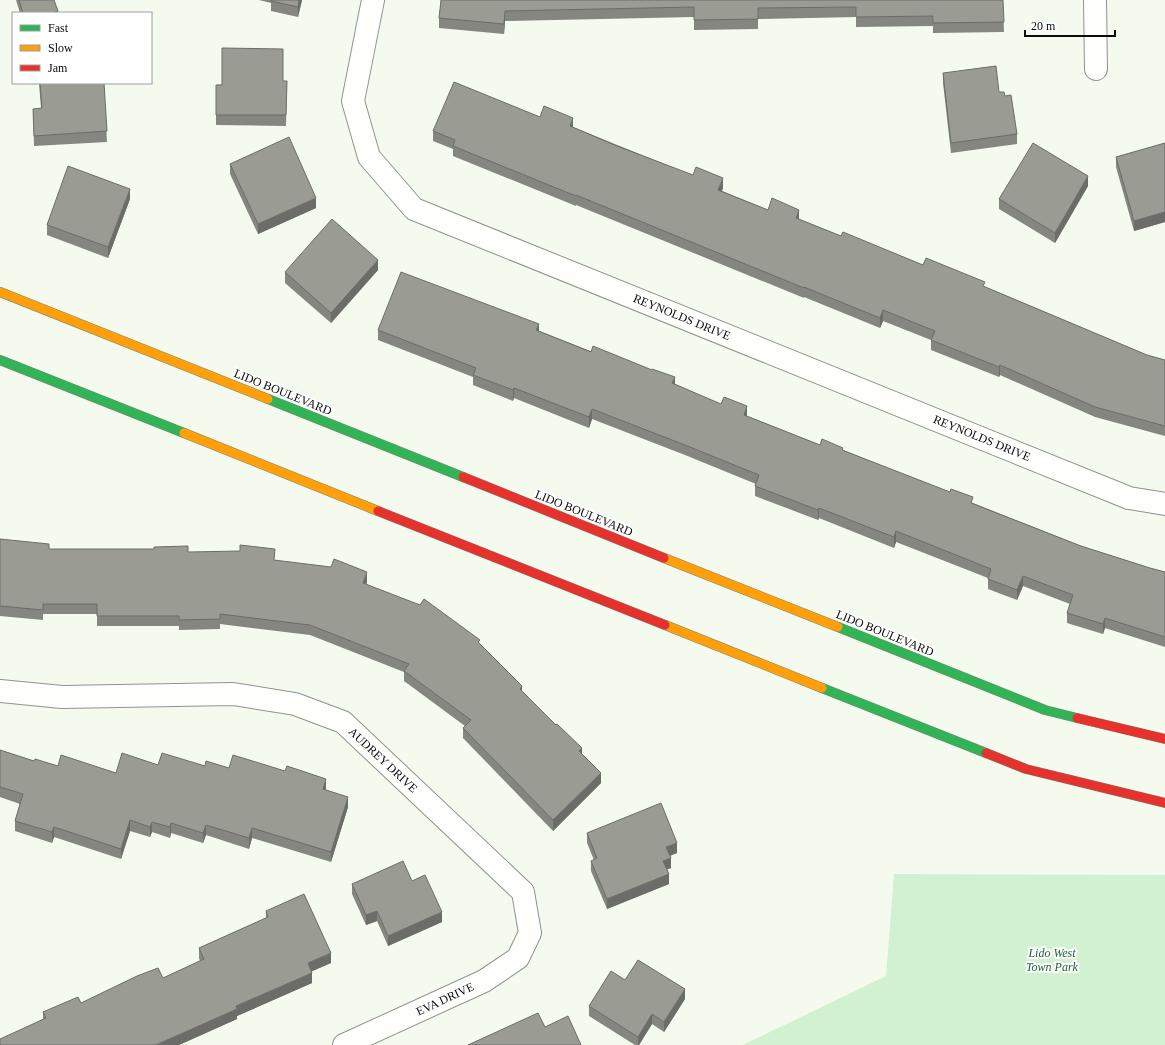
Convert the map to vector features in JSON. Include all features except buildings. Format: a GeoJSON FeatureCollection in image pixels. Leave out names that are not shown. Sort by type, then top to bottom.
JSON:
{"type":"FeatureCollection","features":[{"type":"Feature","properties":{"kind":"highway","name":"LIDO BOULEVARD"},"geometry":{"type":"LineString","coordinates":[[0,292],[1045,710],[1165,739]]}},
{"type":"Feature","properties":{"kind":"highway"},"geometry":{"type":"LineString","coordinates":[[0,360],[1026,769],[1165,803]]}},
{"type":"Feature","properties":{"kind":"street","name":"REYNOLDS DRIVE"},"geometry":{"type":"LineString","coordinates":[[372,0],[353,101],[369,157],[414,209],[1129,498],[1165,504]]}},
{"type":"Feature","properties":{"kind":"street"},"geometry":{"type":"LineString","coordinates":[[1095,0],[1096,69]]}},
{"type":"Feature","properties":{"kind":"street","name":"AUDREY DRIVE"},"geometry":{"type":"LineString","coordinates":[[0,691],[62,697],[233,694],[295,704],[343,722],[523,892],[530,933]]}},
{"type":"Feature","properties":{"kind":"street","name":"EVA DRIVE"},"geometry":{"type":"LineString","coordinates":[[344,1045],[484,981],[518,958],[530,933]]}},
{"type":"Feature","properties":{"kind":"green space","name":"Lido West Town Park"},"geometry":{"type":"Polygon","coordinates":[[[894,874],[1165,875],[1165,1045],[743,1045],[886,976],[894,874]]]}},
{"type":"Feature","properties":{"kind":"traffic: fast"},"geometry":{"type":"LineString","coordinates":[[0,360],[184,433]]}},
{"type":"Feature","properties":{"kind":"traffic: fast"},"geometry":{"type":"LineString","coordinates":[[268,399],[463,477]]}},
{"type":"Feature","properties":{"kind":"traffic: fast"},"geometry":{"type":"LineString","coordinates":[[838,627],[1045,710],[1077,718]]}},
{"type":"Feature","properties":{"kind":"traffic: fast"},"geometry":{"type":"LineString","coordinates":[[822,688],[986,753]]}},
{"type":"Feature","properties":{"kind":"traffic: slow"},"geometry":{"type":"LineString","coordinates":[[0,292],[268,399]]}},
{"type":"Feature","properties":{"kind":"traffic: slow"},"geometry":{"type":"LineString","coordinates":[[184,433],[378,511]]}},
{"type":"Feature","properties":{"kind":"traffic: slow"},"geometry":{"type":"LineString","coordinates":[[664,558],[838,627]]}},
{"type":"Feature","properties":{"kind":"traffic: slow"},"geometry":{"type":"LineString","coordinates":[[665,625],[822,688]]}},
{"type":"Feature","properties":{"kind":"traffic: jam"},"geometry":{"type":"LineString","coordinates":[[463,477],[664,558]]}},
{"type":"Feature","properties":{"kind":"traffic: jam"},"geometry":{"type":"LineString","coordinates":[[378,511],[665,625]]}},
{"type":"Feature","properties":{"kind":"traffic: jam"},"geometry":{"type":"LineString","coordinates":[[1077,718],[1165,739]]}},
{"type":"Feature","properties":{"kind":"traffic: jam"},"geometry":{"type":"LineString","coordinates":[[986,753],[1026,769],[1165,803]]}}]}
